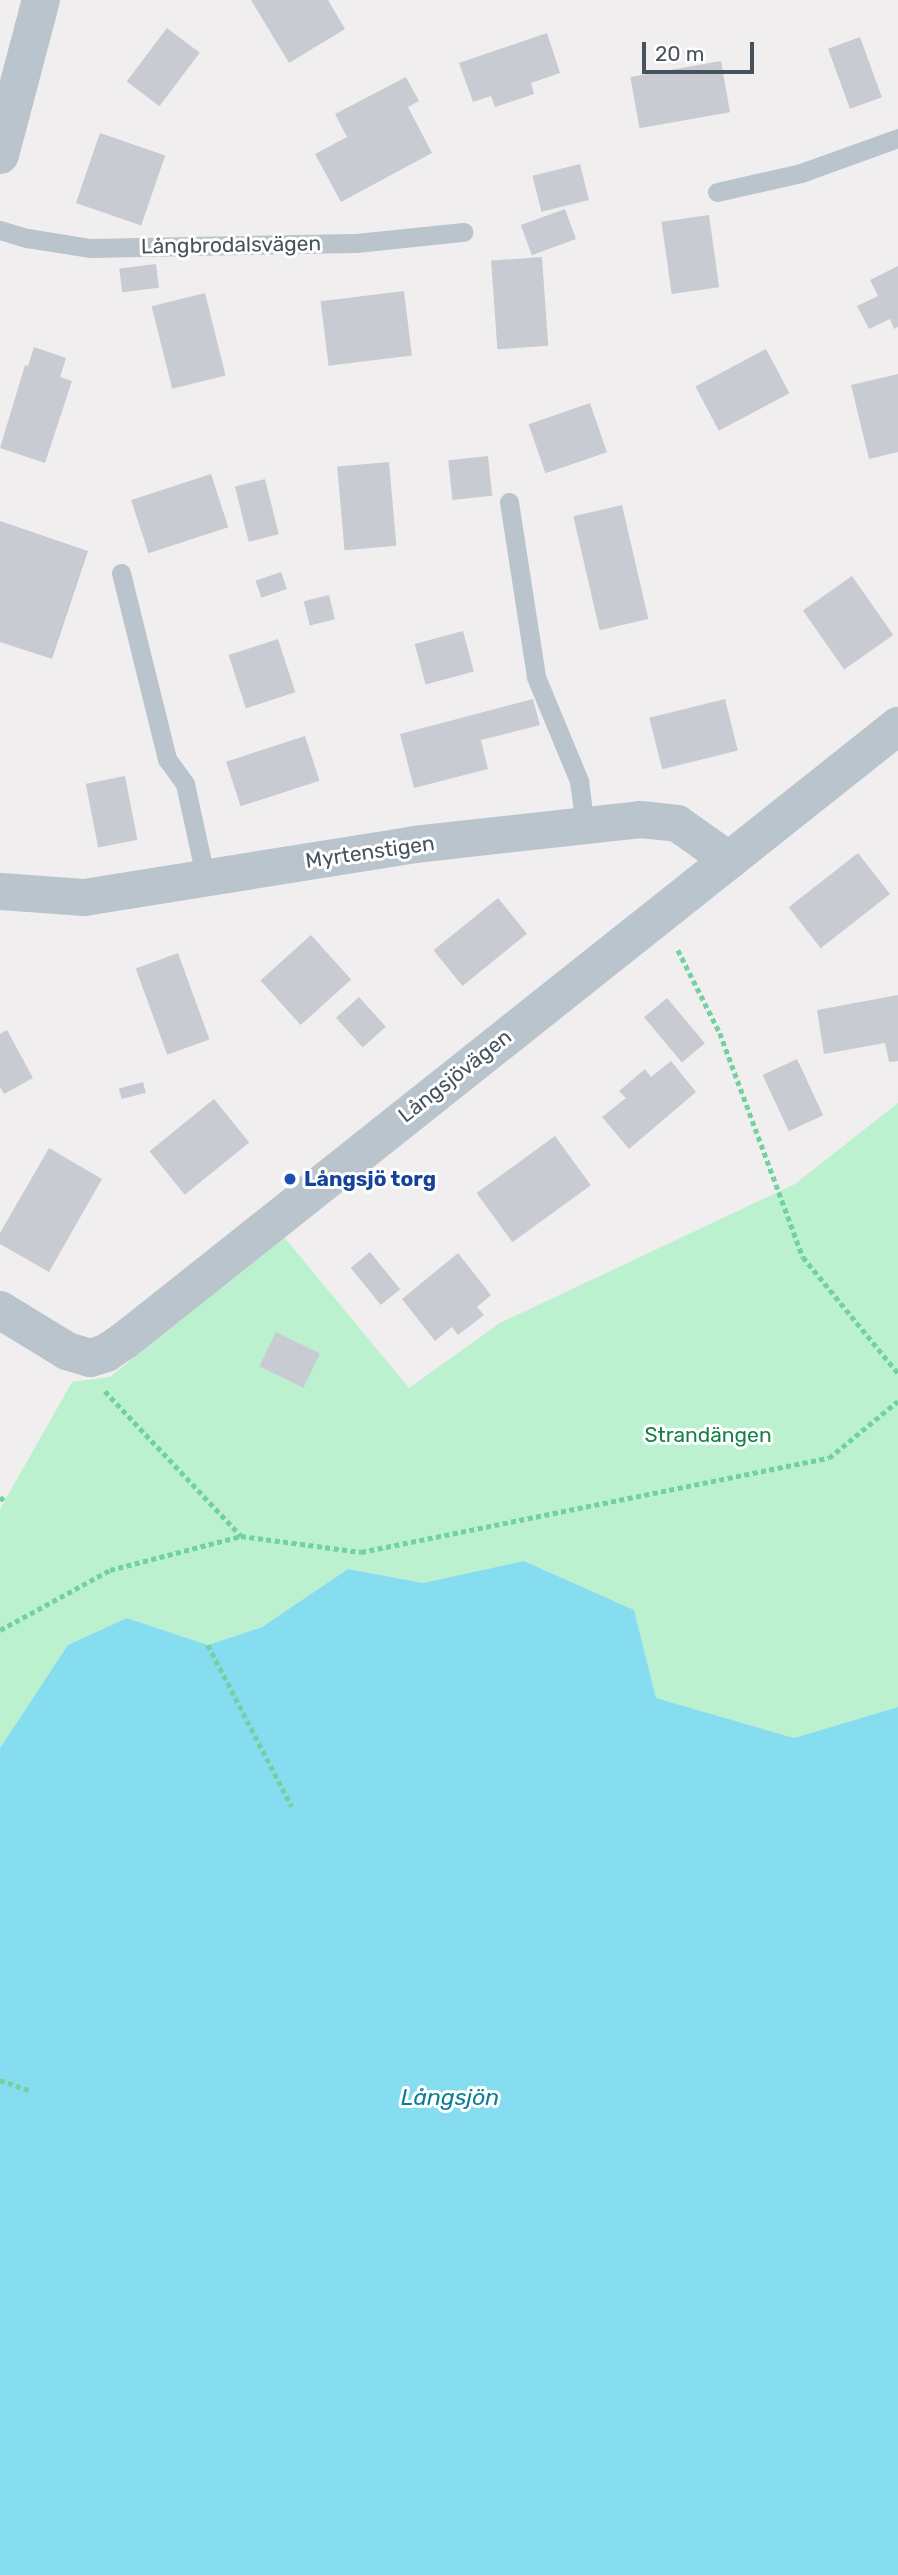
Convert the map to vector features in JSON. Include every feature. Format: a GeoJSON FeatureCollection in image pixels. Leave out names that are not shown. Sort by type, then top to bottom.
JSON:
{"type":"FeatureCollection","features":[{"type":"Feature","properties":{"kind":"street"},"geometry":{"type":"LineString","coordinates":[[0,155],[41,0]]}},
{"type":"Feature","properties":{"kind":"street","name":"Långsjövägen"},"geometry":{"type":"LineString","coordinates":[[0,1310],[67,1351],[90,1358],[106,1353],[898,726]]}},
{"type":"Feature","properties":{"kind":"street","name":"Myrtenstigen"},"geometry":{"type":"LineString","coordinates":[[0,891],[84,897],[414,844],[640,819],[677,822],[729,860]]}},
{"type":"Feature","properties":{"kind":"lane"},"geometry":{"type":"LineString","coordinates":[[717,192],[801,173],[898,138]]}},
{"type":"Feature","properties":{"kind":"lane","name":"Långbrodalsvägen"},"geometry":{"type":"LineString","coordinates":[[0,230],[90,248],[356,243],[463,232]]}},
{"type":"Feature","properties":{"kind":"lane"},"geometry":{"type":"LineString","coordinates":[[509,502],[536,677],[579,781],[585,825]]}},
{"type":"Feature","properties":{"kind":"lane"},"geometry":{"type":"LineString","coordinates":[[121,573],[167,759],[185,784],[205,876]]}},
{"type":"Feature","properties":{"kind":"path"},"geometry":{"type":"LineString","coordinates":[[661,915],[720,1033],[803,1257],[898,1373]]}},
{"type":"Feature","properties":{"kind":"path"},"geometry":{"type":"LineString","coordinates":[[67,1351],[241,1536]]}},
{"type":"Feature","properties":{"kind":"path"},"geometry":{"type":"LineString","coordinates":[[0,1630],[110,1570],[241,1536],[360,1552],[829,1458],[898,1401]]}},
{"type":"Feature","properties":{"kind":"path"},"geometry":{"type":"LineString","coordinates":[[208,1646],[292,1807]]}},
{"type":"Feature","properties":{"kind":"path"},"geometry":{"type":"LineString","coordinates":[[0,2080],[32,2091]]}},
{"type":"Feature","properties":{"kind":"green space","name":"Strandängen"},"geometry":{"type":"Polygon","coordinates":[[[898,1103],[898,1707],[794,1738],[656,1698],[634,1610],[524,1561],[423,1583],[348,1569],[262,1627],[208,1645],[127,1618],[69,1645],[0,1748],[0,1509],[72,1382],[110,1377],[284,1237],[409,1388],[500,1323],[795,1184],[898,1103]]]}},
{"type":"Feature","properties":{"kind":"water","name":"Långsjön"},"geometry":{"type":"Polygon","coordinates":[[[524,1561],[634,1610],[656,1698],[794,1738],[898,1707],[898,2575],[0,2575],[0,1748],[68,1645],[127,1618],[208,1645],[262,1627],[348,1569],[423,1583],[524,1561]]]}},
{"type":"Feature","properties":{"kind":"building"},"geometry":{"type":"Polygon","coordinates":[[[251,0],[328,0],[345,29],[289,63],[251,0]]]}},
{"type":"Feature","properties":{"kind":"building"},"geometry":{"type":"Polygon","coordinates":[[[167,28],[200,53],[159,106],[127,82],[167,28]]]}},
{"type":"Feature","properties":{"kind":"building"},"geometry":{"type":"Polygon","coordinates":[[[547,33],[560,73],[531,83],[534,94],[495,107],[491,96],[473,102],[459,63],[547,33]]]}},
{"type":"Feature","properties":{"kind":"building"},"geometry":{"type":"Polygon","coordinates":[[[860,37],[882,97],[850,109],[828,49],[860,37]]]}},
{"type":"Feature","properties":{"kind":"building"},"geometry":{"type":"Polygon","coordinates":[[[721,61],[730,112],[639,128],[630,77],[721,61]]]}},
{"type":"Feature","properties":{"kind":"building"},"geometry":{"type":"Polygon","coordinates":[[[406,77],[419,101],[408,107],[432,153],[341,202],[315,154],[347,137],[335,114],[406,77]]]}},
{"type":"Feature","properties":{"kind":"building"},"geometry":{"type":"Polygon","coordinates":[[[100,133],[165,155],[141,225],[76,203],[100,133]]]}},
{"type":"Feature","properties":{"kind":"building"},"geometry":{"type":"Polygon","coordinates":[[[580,164],[589,200],[541,212],[532,176],[580,164]]]}},
{"type":"Feature","properties":{"kind":"building"},"geometry":{"type":"Polygon","coordinates":[[[565,209],[576,239],[532,255],[521,225],[565,209]]]}},
{"type":"Feature","properties":{"kind":"building"},"geometry":{"type":"Polygon","coordinates":[[[709,215],[719,287],[672,294],[661,222],[709,215]]]}},
{"type":"Feature","properties":{"kind":"building"},"geometry":{"type":"Polygon","coordinates":[[[542,257],[548,346],[497,349],[491,261],[542,257]]]}},
{"type":"Feature","properties":{"kind":"building"},"geometry":{"type":"Polygon","coordinates":[[[156,264],[159,288],[122,292],[119,269],[156,264]]]}},
{"type":"Feature","properties":{"kind":"building"},"geometry":{"type":"Polygon","coordinates":[[[898,266],[898,327],[894,329],[890,319],[869,329],[857,306],[878,296],[870,280],[898,266]]]}},
{"type":"Feature","properties":{"kind":"building"},"geometry":{"type":"Polygon","coordinates":[[[404,291],[412,356],[329,366],[321,301],[404,291]]]}},
{"type":"Feature","properties":{"kind":"building"},"geometry":{"type":"Polygon","coordinates":[[[205,293],[226,375],[172,389],[152,306],[205,293]]]}},
{"type":"Feature","properties":{"kind":"building"},"geometry":{"type":"Polygon","coordinates":[[[34,347],[66,358],[60,377],[72,381],[45,463],[0,448],[25,365],[28,366],[34,347]]]}},
{"type":"Feature","properties":{"kind":"building"},"geometry":{"type":"Polygon","coordinates":[[[766,349],[789,393],[719,431],[695,387],[766,349]]]}},
{"type":"Feature","properties":{"kind":"building"},"geometry":{"type":"Polygon","coordinates":[[[898,374],[898,452],[869,459],[851,385],[898,374]]]}},
{"type":"Feature","properties":{"kind":"building"},"geometry":{"type":"Polygon","coordinates":[[[590,403],[607,452],[545,473],[529,424],[590,403]]]}},
{"type":"Feature","properties":{"kind":"building"},"geometry":{"type":"Polygon","coordinates":[[[488,456],[492,496],[452,500],[448,460],[488,456]]]}},
{"type":"Feature","properties":{"kind":"building"},"geometry":{"type":"Polygon","coordinates":[[[389,462],[396,546],[345,550],[337,467],[389,462]]]}},
{"type":"Feature","properties":{"kind":"building"},"geometry":{"type":"Polygon","coordinates":[[[211,474],[228,527],[148,553],[131,500],[211,474]]]}},
{"type":"Feature","properties":{"kind":"building"},"geometry":{"type":"Polygon","coordinates":[[[265,479],[279,534],[249,542],[235,486],[265,479]]]}},
{"type":"Feature","properties":{"kind":"building"},"geometry":{"type":"Polygon","coordinates":[[[622,505],[648,619],[600,630],[573,516],[622,505]]]}},
{"type":"Feature","properties":{"kind":"building"},"geometry":{"type":"Polygon","coordinates":[[[0,521],[88,551],[52,659],[0,642],[0,521]]]}},
{"type":"Feature","properties":{"kind":"building"},"geometry":{"type":"Polygon","coordinates":[[[281,572],[287,589],[261,598],[255,581],[281,572]]]}},
{"type":"Feature","properties":{"kind":"building"},"geometry":{"type":"Polygon","coordinates":[[[852,576],[893,635],[844,669],[803,610],[852,576]]]}},
{"type":"Feature","properties":{"kind":"building"},"geometry":{"type":"Polygon","coordinates":[[[329,595],[335,619],[310,626],[304,601],[329,595]]]}},
{"type":"Feature","properties":{"kind":"building"},"geometry":{"type":"Polygon","coordinates":[[[463,631],[474,672],[426,685],[415,644],[463,631]]]}},
{"type":"Feature","properties":{"kind":"building"},"geometry":{"type":"Polygon","coordinates":[[[278,639],[295,692],[246,708],[229,655],[278,639]]]}},
{"type":"Feature","properties":{"kind":"building"},"geometry":{"type":"Polygon","coordinates":[[[533,699],[540,725],[481,740],[488,769],[414,788],[400,734],[533,699]]]}},
{"type":"Feature","properties":{"kind":"building"},"geometry":{"type":"Polygon","coordinates":[[[725,699],[738,750],[662,769],[649,718],[725,699]]]}},
{"type":"Feature","properties":{"kind":"building"},"geometry":{"type":"Polygon","coordinates":[[[305,736],[320,781],[241,806],[226,762],[305,736]]]}},
{"type":"Feature","properties":{"kind":"building"},"geometry":{"type":"Polygon","coordinates":[[[125,776],[137,840],[98,847],[86,784],[125,776]]]}},
{"type":"Feature","properties":{"kind":"building"},"geometry":{"type":"Polygon","coordinates":[[[858,853],[890,894],[821,948],[789,907],[858,853]]]}},
{"type":"Feature","properties":{"kind":"building"},"geometry":{"type":"Polygon","coordinates":[[[498,898],[527,934],[462,986],[433,950],[498,898]]]}},
{"type":"Feature","properties":{"kind":"building"},"geometry":{"type":"Polygon","coordinates":[[[311,935],[351,980],[301,1025],[260,981],[311,935]]]}},
{"type":"Feature","properties":{"kind":"building"},"geometry":{"type":"Polygon","coordinates":[[[178,953],[209,1039],[167,1055],[136,968],[178,953]]]}},
{"type":"Feature","properties":{"kind":"building"},"geometry":{"type":"Polygon","coordinates":[[[898,995],[898,1061],[889,1062],[885,1043],[824,1054],[817,1010],[898,995]]]}},
{"type":"Feature","properties":{"kind":"building"},"geometry":{"type":"Polygon","coordinates":[[[359,997],[386,1027],[363,1047],[336,1018],[359,997]]]}},
{"type":"Feature","properties":{"kind":"building"},"geometry":{"type":"Polygon","coordinates":[[[667,998],[705,1043],[682,1062],[644,1017],[667,998]]]}},
{"type":"Feature","properties":{"kind":"building"},"geometry":{"type":"Polygon","coordinates":[[[7,1030],[33,1078],[4,1094],[0,1087],[0,1034],[7,1030]]]}},
{"type":"Feature","properties":{"kind":"building"},"geometry":{"type":"Polygon","coordinates":[[[797,1059],[823,1115],[789,1131],[763,1075],[797,1059]]]}},
{"type":"Feature","properties":{"kind":"building"},"geometry":{"type":"Polygon","coordinates":[[[671,1061],[696,1092],[629,1149],[602,1117],[626,1098],[619,1091],[645,1069],[651,1077],[671,1061]]]}},
{"type":"Feature","properties":{"kind":"building"},"geometry":{"type":"Polygon","coordinates":[[[143,1082],[146,1093],[122,1099],[119,1088],[143,1082]]]}},
{"type":"Feature","properties":{"kind":"building"},"geometry":{"type":"Polygon","coordinates":[[[214,1099],[249,1143],[185,1195],[149,1151],[214,1099]]]}},
{"type":"Feature","properties":{"kind":"building"},"geometry":{"type":"Polygon","coordinates":[[[555,1136],[591,1185],[512,1242],[477,1193],[555,1136]]]}},
{"type":"Feature","properties":{"kind":"building"},"geometry":{"type":"Polygon","coordinates":[[[49,1148],[102,1179],[49,1272],[0,1244],[0,1233],[49,1148]]]}},
{"type":"Feature","properties":{"kind":"building"},"geometry":{"type":"Polygon","coordinates":[[[370,1252],[400,1289],[381,1305],[351,1268],[370,1252]]]}},
{"type":"Feature","properties":{"kind":"building"},"geometry":{"type":"Polygon","coordinates":[[[458,1253],[491,1295],[477,1307],[484,1315],[458,1335],[452,1327],[435,1341],[402,1299],[458,1253]]]}},
{"type":"Feature","properties":{"kind":"building"},"geometry":{"type":"Polygon","coordinates":[[[276,1332],[320,1353],[303,1388],[259,1366],[276,1332]]]}},
{"type":"Feature","properties":{"kind":"place","name":"Långsjö torg"},"geometry":{"type":"Point","coordinates":[290,1179]}}]}
